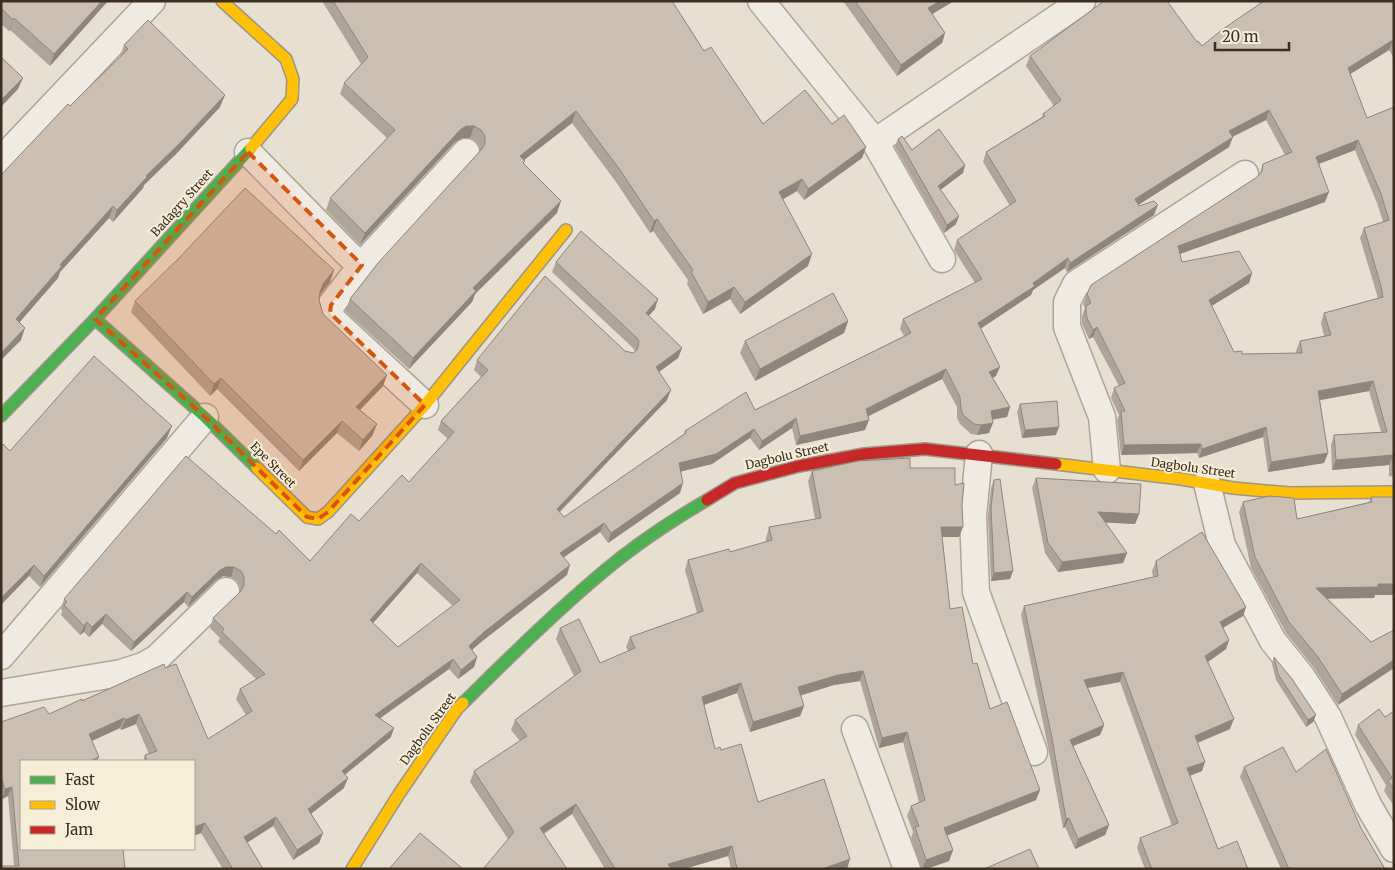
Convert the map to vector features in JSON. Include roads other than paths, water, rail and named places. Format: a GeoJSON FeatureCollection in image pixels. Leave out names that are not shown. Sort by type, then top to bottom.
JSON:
{"type":"FeatureCollection","features":[{"type":"Feature","properties":{"kind":"street"},"geometry":{"type":"LineString","coordinates":[[1,160],[152,1]]}},
{"type":"Feature","properties":{"kind":"street","name":"Badagry Street"},"geometry":{"type":"LineString","coordinates":[[1,416],[95,319],[248,152],[292,99],[292,79],[286,59],[222,1]]}},
{"type":"Feature","properties":{"kind":"street"},"geometry":{"type":"LineString","coordinates":[[761,1],[875,142],[942,259]]}},
{"type":"Feature","properties":{"kind":"street"},"geometry":{"type":"LineString","coordinates":[[875,142],[1082,1]]}},
{"type":"Feature","properties":{"kind":"street"},"geometry":{"type":"LineString","coordinates":[[248,152],[349,255],[362,265]]}},
{"type":"Feature","properties":{"kind":"street"},"geometry":{"type":"LineString","coordinates":[[466,152],[362,265],[331,305],[330,313],[333,320],[425,404],[566,230]]}},
{"type":"Feature","properties":{"kind":"street"},"geometry":{"type":"LineString","coordinates":[[1107,470],[1102,417],[1067,327],[1067,302],[1076,284],[1245,174]]}},
{"type":"Feature","properties":{"kind":"street","name":"Epe Street"},"geometry":{"type":"LineString","coordinates":[[95,319],[205,417],[307,518],[318,519],[328,512],[425,404]]}},
{"type":"Feature","properties":{"kind":"street"},"geometry":{"type":"LineString","coordinates":[[1,656],[205,417]]}},
{"type":"Feature","properties":{"kind":"street","name":"Dagbolu Street"},"geometry":{"type":"LineString","coordinates":[[352,869],[399,794],[457,709],[558,611],[605,570],[678,517],[735,483],[798,466],[864,454],[925,449],[1290,493],[1394,492]]}},
{"type":"Feature","properties":{"kind":"street"},"geometry":{"type":"LineString","coordinates":[[979,454],[973,516],[976,592],[1034,752]]}},
{"type":"Feature","properties":{"kind":"street"},"geometry":{"type":"LineString","coordinates":[[1207,483],[1222,545],[1226,554],[1273,642],[1302,678],[1328,717],[1368,805],[1394,849]]}},
{"type":"Feature","properties":{"kind":"street"},"geometry":{"type":"LineString","coordinates":[[1,692],[121,674],[142,666],[157,658],[226,591]]}},
{"type":"Feature","properties":{"kind":"street"},"geometry":{"type":"LineString","coordinates":[[855,729],[907,869]]}}]}
